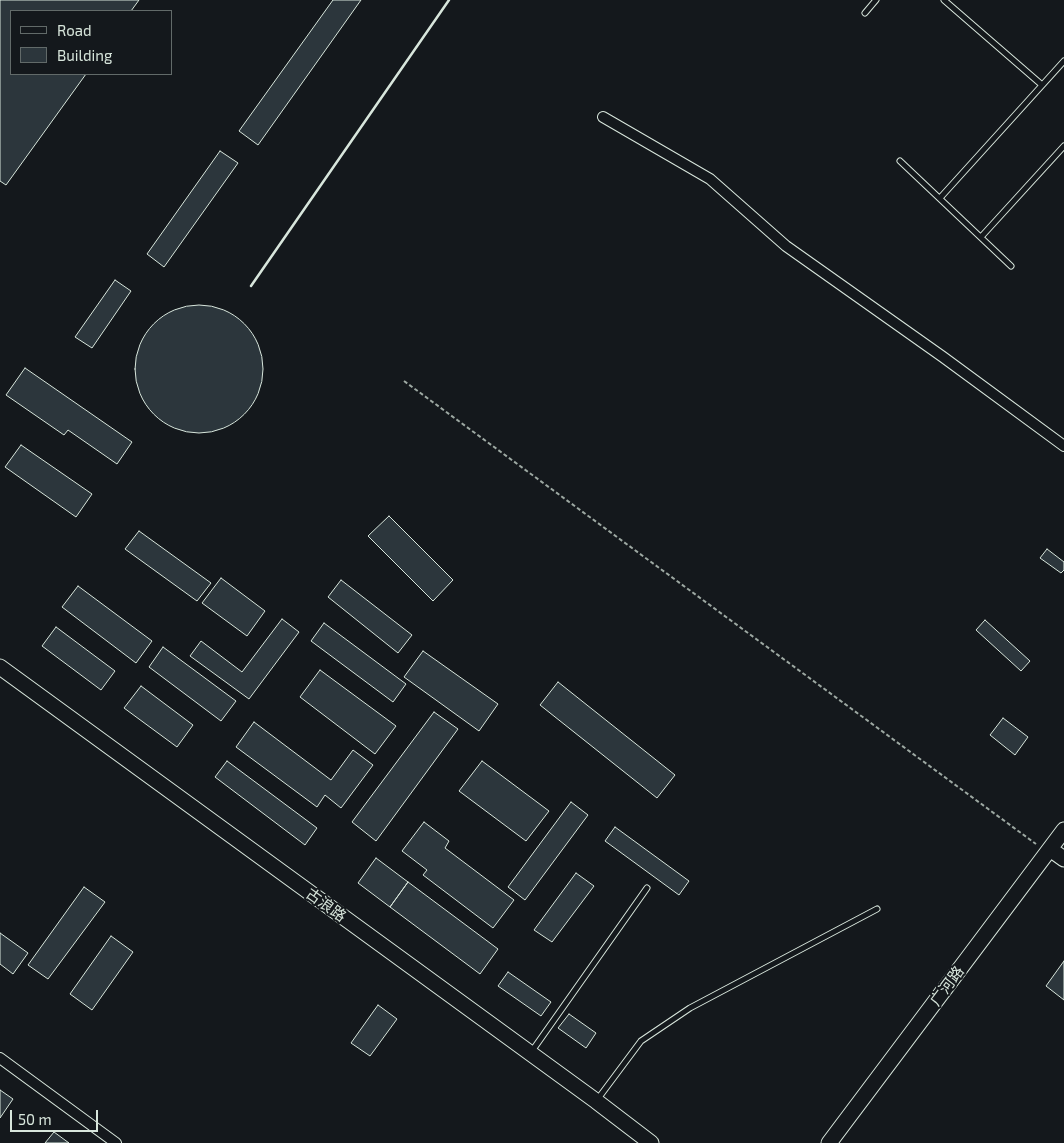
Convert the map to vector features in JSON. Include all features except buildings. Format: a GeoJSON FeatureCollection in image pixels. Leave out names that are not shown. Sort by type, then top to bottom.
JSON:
{"type":"FeatureCollection","features":[{"type":"Feature","properties":{"kind":"main road","name":"古浪路"},"geometry":{"type":"LineString","coordinates":[[0,667],[651,1143]]}},
{"type":"Feature","properties":{"kind":"main road","name":"广河路"},"geometry":{"type":"LineString","coordinates":[[829,1143],[1064,830]]}},
{"type":"Feature","properties":{"kind":"main road"},"geometry":{"type":"LineString","coordinates":[[1050,849],[1064,859]]}},
{"type":"Feature","properties":{"kind":"street"},"geometry":{"type":"LineString","coordinates":[[603,117],[710,179],[786,246],[1064,446]]}},
{"type":"Feature","properties":{"kind":"street"},"geometry":{"type":"LineString","coordinates":[[0,1058],[116,1143]]}},
{"type":"Feature","properties":{"kind":"lane"},"geometry":{"type":"LineString","coordinates":[[865,13],[876,0]]}},
{"type":"Feature","properties":{"kind":"lane"},"geometry":{"type":"LineString","coordinates":[[944,0],[1042,85]]}},
{"type":"Feature","properties":{"kind":"lane"},"geometry":{"type":"LineString","coordinates":[[940,198],[1064,61]]}},
{"type":"Feature","properties":{"kind":"lane"},"geometry":{"type":"LineString","coordinates":[[980,237],[1064,146]]}},
{"type":"Feature","properties":{"kind":"lane"},"geometry":{"type":"LineString","coordinates":[[900,161],[1012,266]]}},
{"type":"Feature","properties":{"kind":"lane"},"geometry":{"type":"LineString","coordinates":[[530,1053],[647,888]]}},
{"type":"Feature","properties":{"kind":"lane"},"geometry":{"type":"LineString","coordinates":[[596,1101],[641,1041],[690,1008],[877,909]]}},
{"type":"Feature","properties":{"kind":"path"},"geometry":{"type":"LineString","coordinates":[[404,381],[1034,844],[1050,849]]}},
{"type":"Feature","properties":{"kind":"wall"},"geometry":{"type":"LineString","coordinates":[[251,286],[449,0]]}}]}
